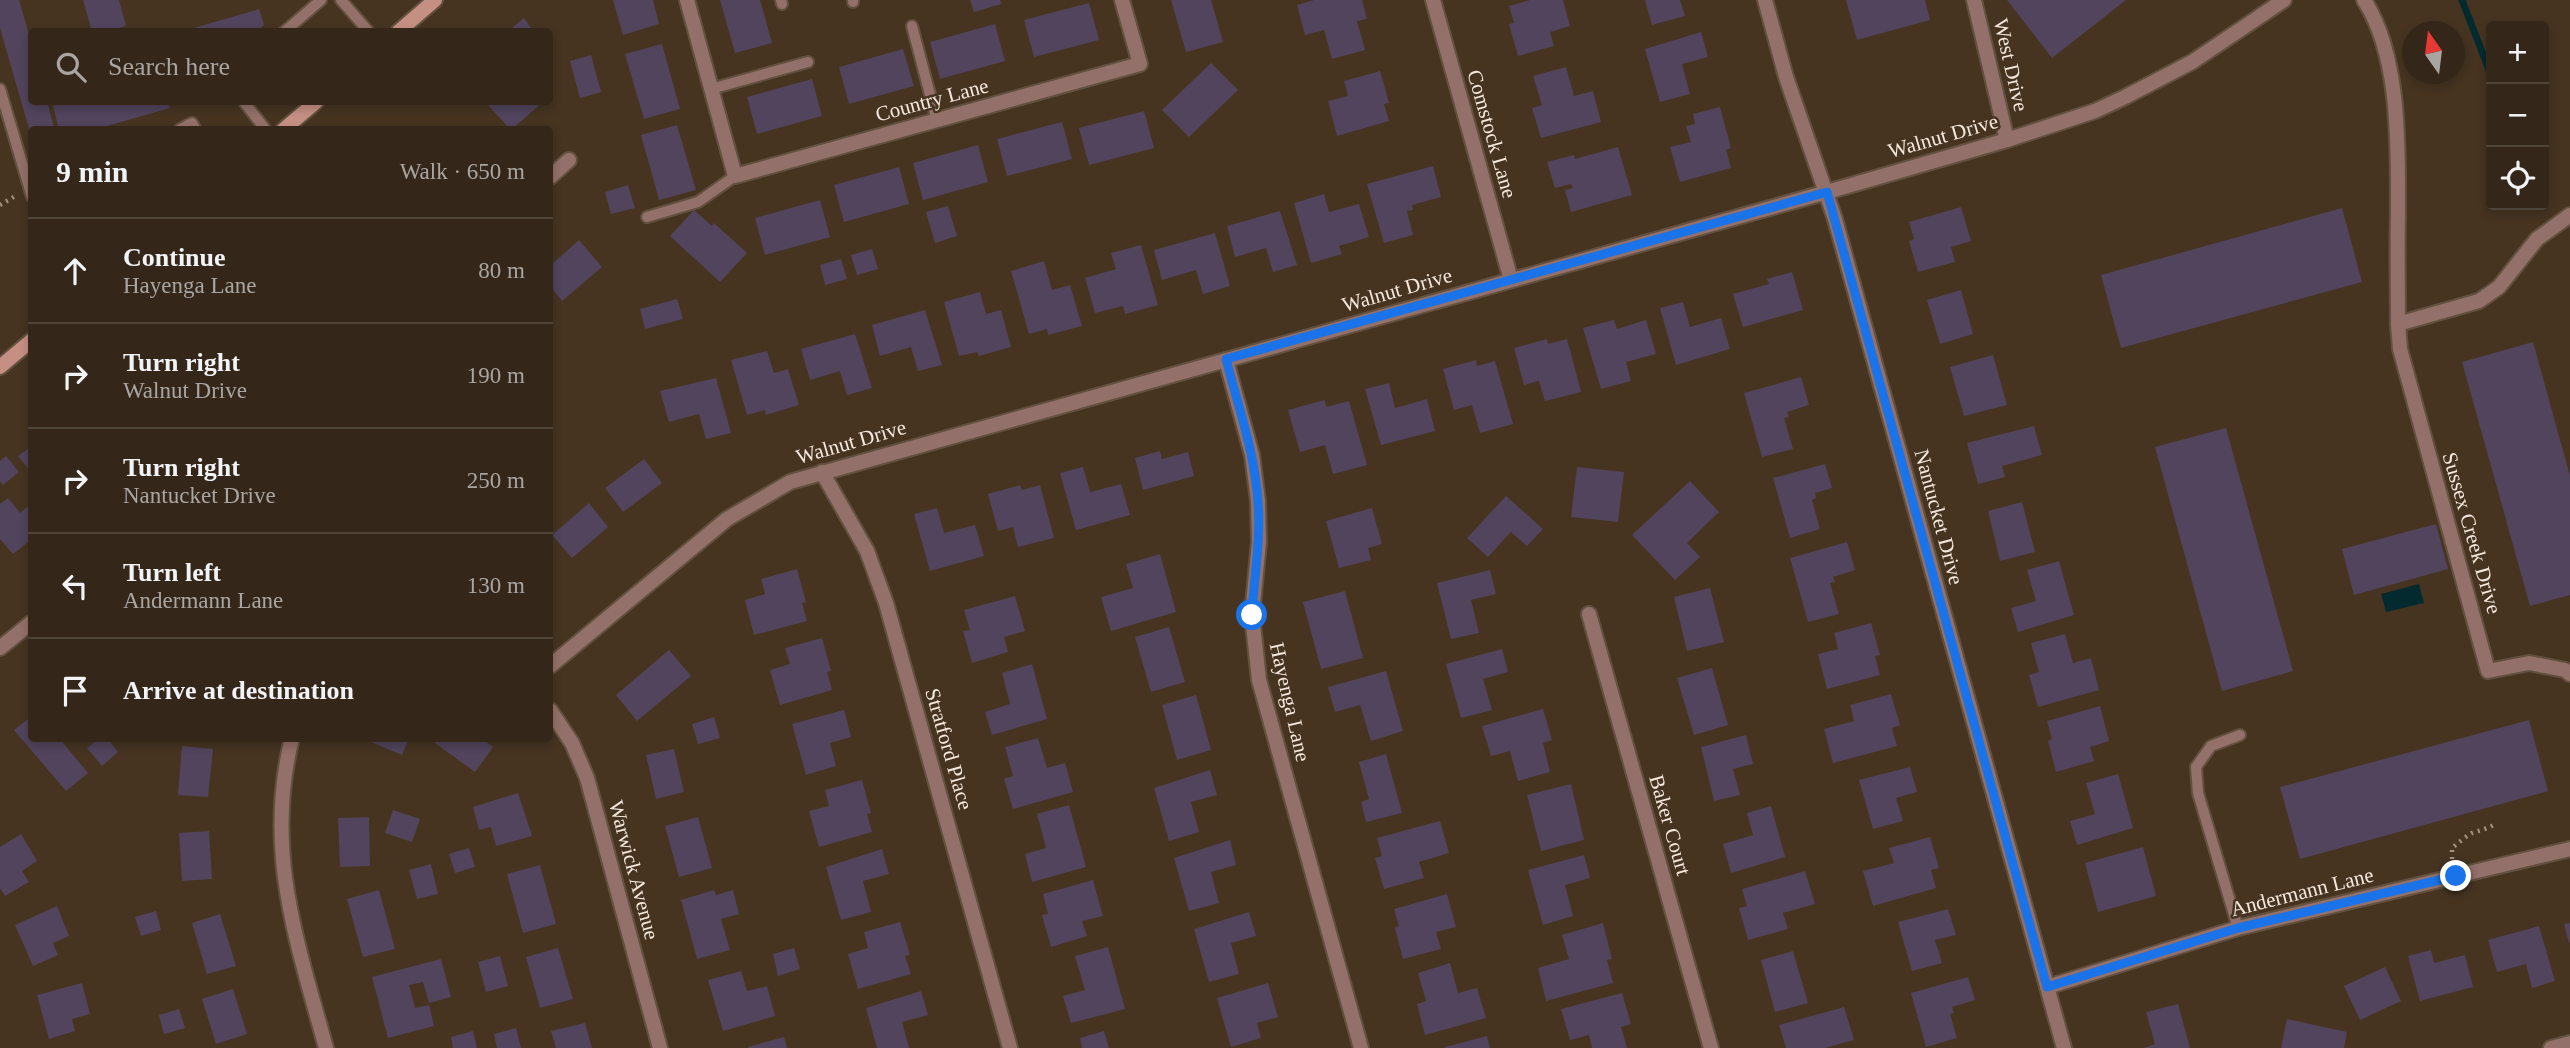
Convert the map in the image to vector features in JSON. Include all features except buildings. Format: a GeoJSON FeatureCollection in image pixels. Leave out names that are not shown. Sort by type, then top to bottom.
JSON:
{"type":"FeatureCollection","features":[{"type":"Feature","properties":{"kind":"main road"},"geometry":{"type":"LineString","coordinates":[[403,28],[435,0]]}},
{"type":"Feature","properties":{"kind":"main road"},"geometry":{"type":"LineString","coordinates":[[288,126],[312,105]]}},
{"type":"Feature","properties":{"kind":"main road"},"geometry":{"type":"LineString","coordinates":[[0,367],[28,343]]}},
{"type":"Feature","properties":{"kind":"street"},"geometry":{"type":"LineString","coordinates":[[687,0],[735,176]]}},
{"type":"Feature","properties":{"kind":"street","name":"Country Lane"},"geometry":{"type":"LineString","coordinates":[[735,176],[1140,64],[1122,0]]}},
{"type":"Feature","properties":{"kind":"street","name":"Comstock Lane"},"geometry":{"type":"LineString","coordinates":[[1433,0],[1511,280]]}},
{"type":"Feature","properties":{"kind":"street","name":"Nantucket Drive"},"geometry":{"type":"LineString","coordinates":[[1765,0],[1790,88],[1827,192],[2064,1048]]}},
{"type":"Feature","properties":{"kind":"street","name":"West Drive"},"geometry":{"type":"LineString","coordinates":[[1974,0],[2007,140]]}},
{"type":"Feature","properties":{"kind":"street","name":"Walnut Drive"},"geometry":{"type":"LineString","coordinates":[[553,664],[727,519],[790,482],[2007,140],[2095,111],[2124,97],[2192,62],[2284,0]]}},
{"type":"Feature","properties":{"kind":"street","name":"Sussex Creek Drive"},"geometry":{"type":"LineString","coordinates":[[2364,0],[2373,15],[2386,51],[2398,138],[2400,349],[2488,671],[2529,663],[2566,670],[2570,674]]}},
{"type":"Feature","properties":{"kind":"street"},"geometry":{"type":"LineString","coordinates":[[553,174],[569,160]]}},
{"type":"Feature","properties":{"kind":"street"},"geometry":{"type":"LineString","coordinates":[[2398,324],[2479,301],[2499,287],[2537,239],[2570,215]]}},
{"type":"Feature","properties":{"kind":"street","name":"Hayenga Lane"},"geometry":{"type":"LineString","coordinates":[[1226,359],[1252,455],[1258,501],[1259,542],[1252,615],[1259,680],[1361,1048]]}},
{"type":"Feature","properties":{"kind":"street","name":"Stratford Place"},"geometry":{"type":"LineString","coordinates":[[822,472],[867,551],[886,603],[1010,1048]]}},
{"type":"Feature","properties":{"kind":"street","name":"Baker Court"},"geometry":{"type":"LineString","coordinates":[[1589,614],[1711,1048]]}},
{"type":"Feature","properties":{"kind":"street"},"geometry":{"type":"LineString","coordinates":[[0,648],[28,625]]}},
{"type":"Feature","properties":{"kind":"street","name":"Warwick Avenue"},"geometry":{"type":"LineString","coordinates":[[553,714],[572,743],[587,778],[660,1048]]}},
{"type":"Feature","properties":{"kind":"street"},"geometry":{"type":"LineString","coordinates":[[291,742],[281,810],[282,866],[292,924],[326,1048]]}},
{"type":"Feature","properties":{"kind":"street","name":"Andermann Lane"},"geometry":{"type":"LineString","coordinates":[[2047,987],[2238,928],[2570,849]]}},
{"type":"Feature","properties":{"kind":"street"},"geometry":{"type":"LineString","coordinates":[[2551,1048],[2570,1043]]}},
{"type":"Feature","properties":{"kind":"lane"},"geometry":{"type":"LineString","coordinates":[[289,28],[321,0]]}},
{"type":"Feature","properties":{"kind":"lane"},"geometry":{"type":"LineString","coordinates":[[341,0],[366,28]]}},
{"type":"Feature","properties":{"kind":"lane"},"geometry":{"type":"LineString","coordinates":[[912,26],[937,121]]}},
{"type":"Feature","properties":{"kind":"lane"},"geometry":{"type":"LineString","coordinates":[[711,89],[808,62]]}},
{"type":"Feature","properties":{"kind":"lane"},"geometry":{"type":"LineString","coordinates":[[0,89],[28,184]]}},
{"type":"Feature","properties":{"kind":"lane"},"geometry":{"type":"LineString","coordinates":[[246,105],[263,126]]}},
{"type":"Feature","properties":{"kind":"lane"},"geometry":{"type":"LineString","coordinates":[[647,216],[698,202],[735,176]]}},
{"type":"Feature","properties":{"kind":"lane"},"geometry":{"type":"LineString","coordinates":[[2238,928],[2198,793],[2196,767],[2211,746],[2240,735]]}},
{"type":"Feature","properties":{"kind":"path"},"geometry":{"type":"LineString","coordinates":[[2456,876],[2452,848],[2470,834],[2495,824]]}},
{"type":"Feature","properties":{"kind":"water"},"geometry":{"type":"Polygon","coordinates":[[[2419,584],[2424,603],[2386,612],[2381,594],[2419,584]]]}},
{"type":"Feature","properties":{"kind":"waterway"},"geometry":{"type":"LineString","coordinates":[[2462,0],[2486,62]]}},
{"type":"Feature","properties":{"kind":"route"},"geometry":{"type":"LineString","coordinates":[[1252,615],[1259,542],[1258,501],[1252,455],[1226,359],[1827,192],[2047,987],[2238,928],[2456,876]]}}]}
